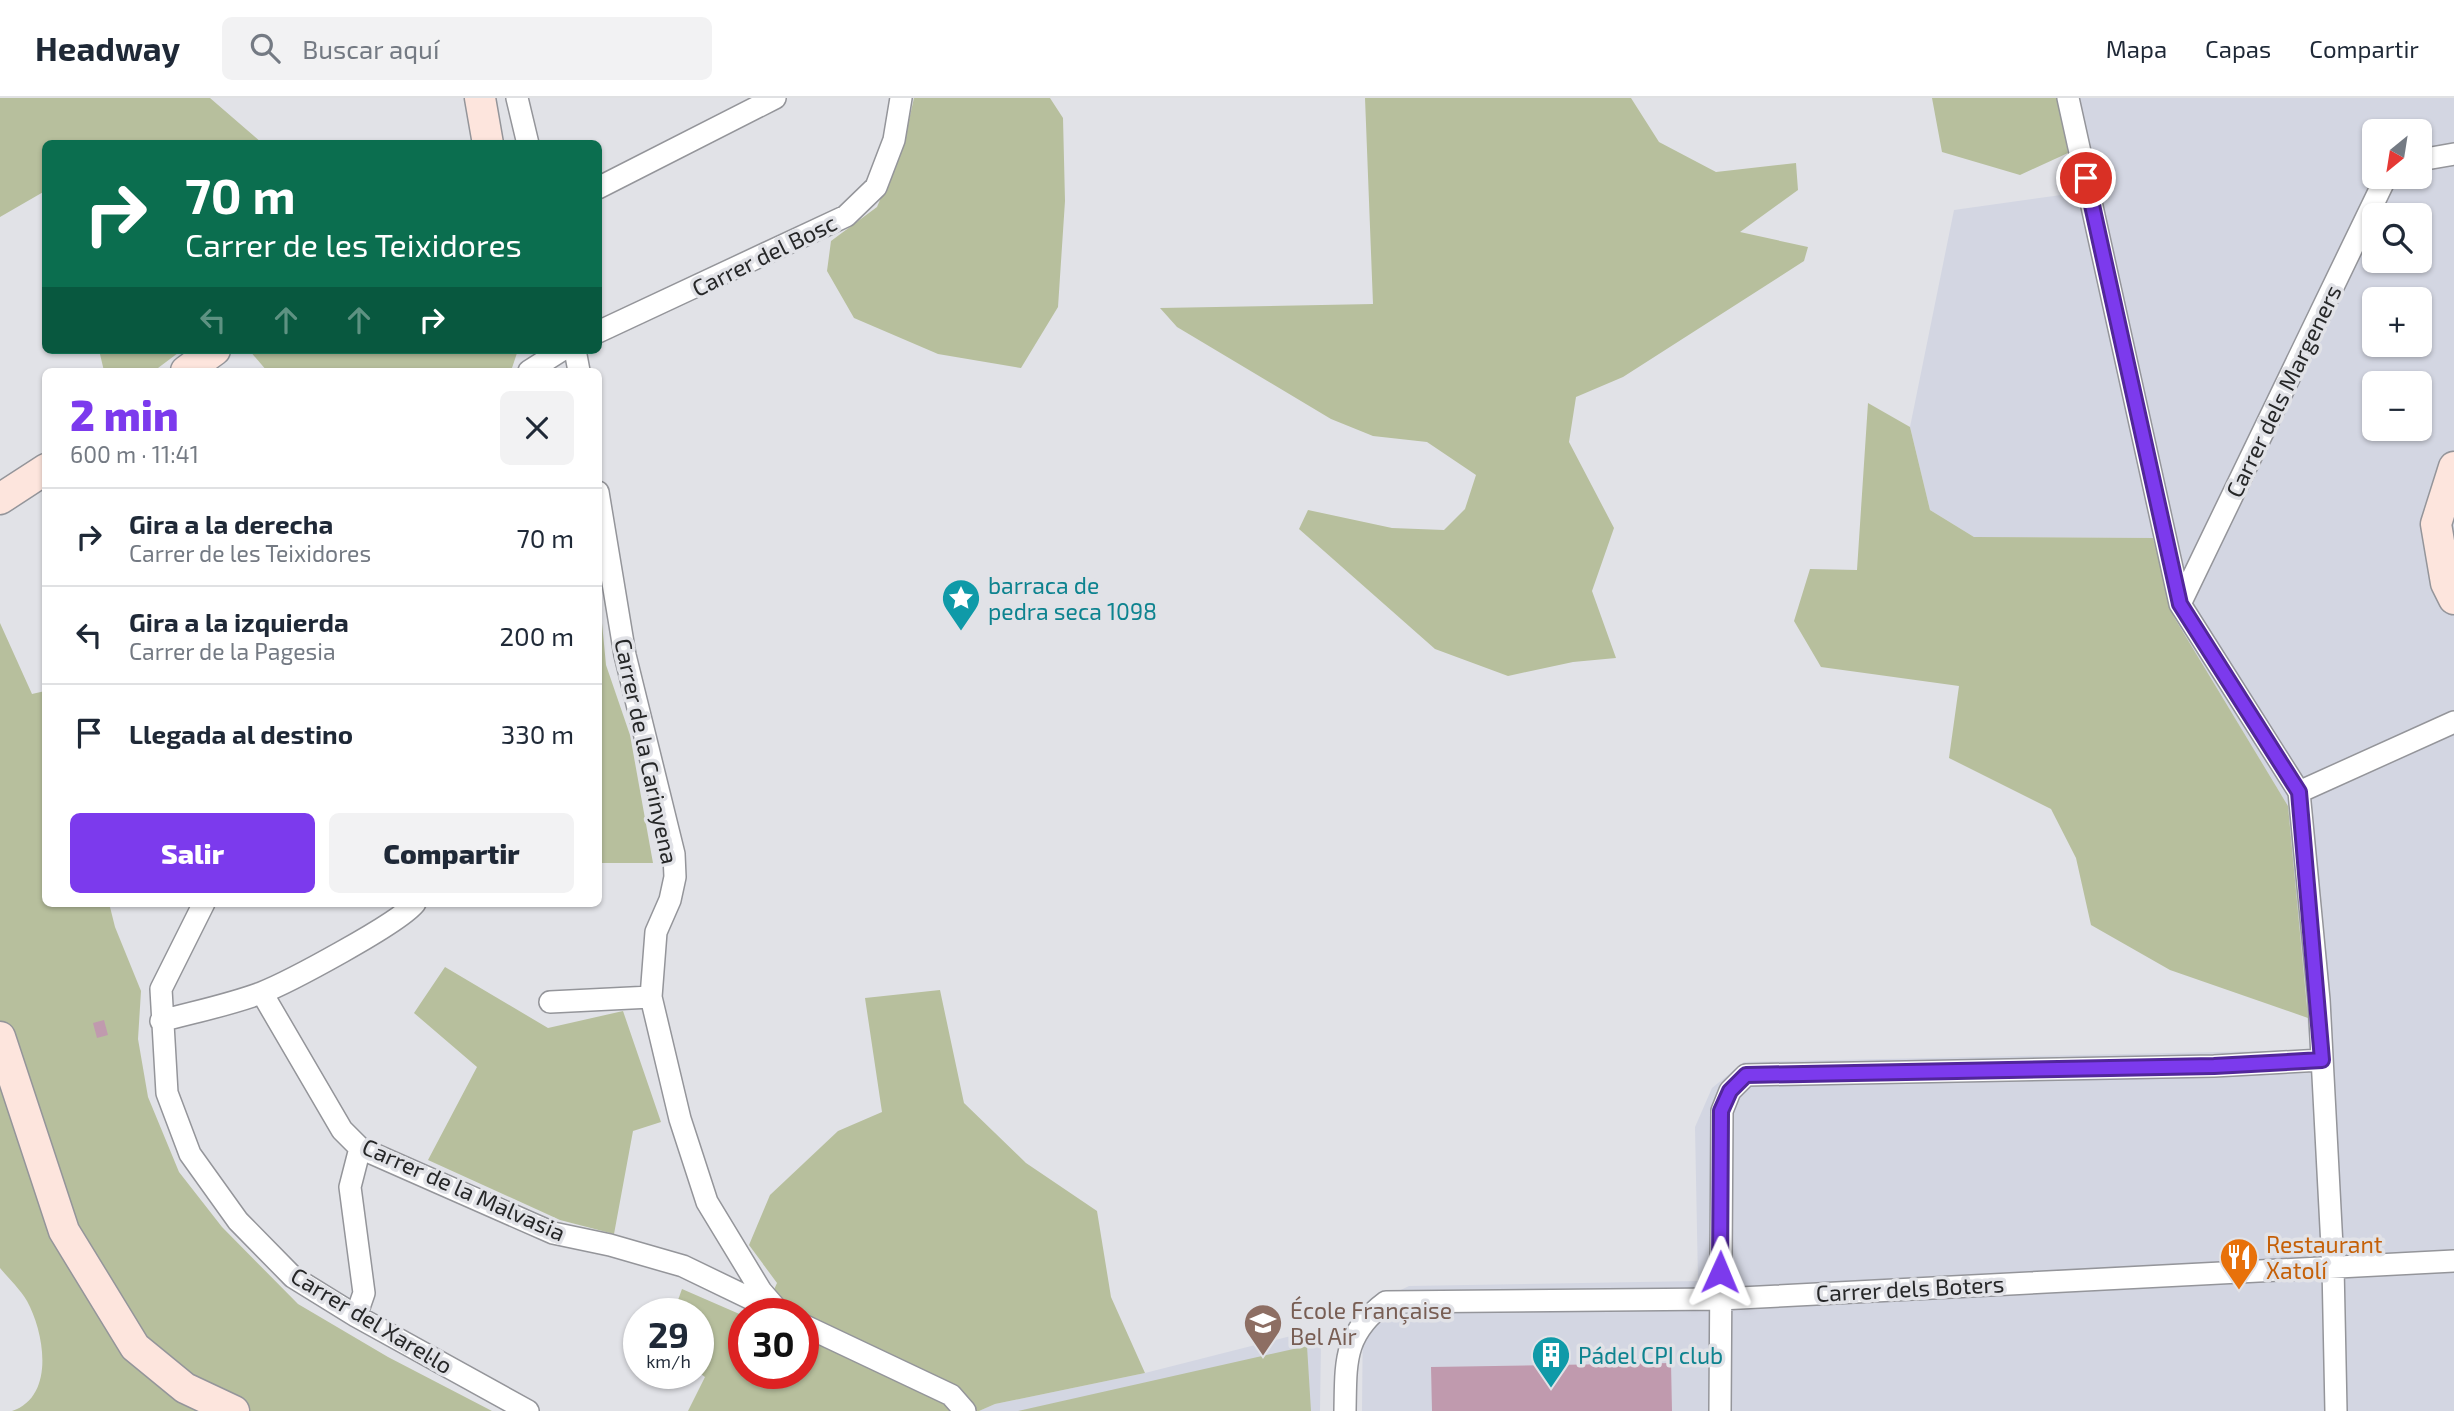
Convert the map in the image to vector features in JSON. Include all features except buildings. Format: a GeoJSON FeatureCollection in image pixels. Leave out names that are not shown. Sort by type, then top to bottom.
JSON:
{"type":"FeatureCollection","features":[{"type":"Feature","properties":{"kind":"street"},"geometry":{"type":"LineString","coordinates":[[480,98],[487,140]]}},
{"type":"Feature","properties":{"kind":"street"},"geometry":{"type":"LineString","coordinates":[[517,98],[527,140]]}},
{"type":"Feature","properties":{"kind":"street"},"geometry":{"type":"LineString","coordinates":[[602,186],[775,98]]}},
{"type":"Feature","properties":{"kind":"street","name":"Carrer del Bosc"},"geometry":{"type":"LineString","coordinates":[[602,330],[846,216],[876,187],[894,140],[901,98]]}},
{"type":"Feature","properties":{"kind":"street"},"geometry":{"type":"LineString","coordinates":[[2068,98],[2180,604],[2299,792],[2322,1060],[2333,1266],[2336,1411]]}},
{"type":"Feature","properties":{"kind":"street"},"geometry":{"type":"LineString","coordinates":[[2432,158],[2454,154]]}},
{"type":"Feature","properties":{"kind":"street","name":"Carrer dels Margeners"},"geometry":{"type":"LineString","coordinates":[[2180,604],[2380,189]]}},
{"type":"Feature","properties":{"kind":"street"},"geometry":{"type":"LineString","coordinates":[[190,368],[209,354]]}},
{"type":"Feature","properties":{"kind":"street"},"geometry":{"type":"LineString","coordinates":[[534,368],[556,354]]}},
{"type":"Feature","properties":{"kind":"street"},"geometry":{"type":"LineString","coordinates":[[2454,467],[2436,524],[2446,583],[2454,599]]}},
{"type":"Feature","properties":{"kind":"street"},"geometry":{"type":"LineString","coordinates":[[0,499],[42,472]]}},
{"type":"Feature","properties":{"kind":"street","name":"Carrer de la Carinyena"},"geometry":{"type":"LineString","coordinates":[[602,516],[625,655],[674,854],[675,877],[670,900],[656,932],[651,998],[680,1119],[707,1202],[769,1298]]}},
{"type":"Feature","properties":{"kind":"street"},"geometry":{"type":"LineString","coordinates":[[2299,792],[2454,722]]}},
{"type":"Feature","properties":{"kind":"street","name":"Carrer del Xarel·lo"},"geometry":{"type":"LineString","coordinates":[[202,907],[161,989],[167,1093],[190,1154],[238,1221],[293,1277],[356,1316],[528,1411]]}},
{"type":"Feature","properties":{"kind":"street"},"geometry":{"type":"LineString","coordinates":[[161,1021],[262,993],[367,937],[412,907]]}},
{"type":"Feature","properties":{"kind":"street","name":"Carrer de la Malvasia"},"geometry":{"type":"LineString","coordinates":[[262,993],[342,1130],[360,1148],[553,1233],[610,1245],[682,1266],[748,1298]]}},
{"type":"Feature","properties":{"kind":"street"},"geometry":{"type":"LineString","coordinates":[[550,1002],[651,998]]}},
{"type":"Feature","properties":{"kind":"street"},"geometry":{"type":"LineString","coordinates":[[0,1037],[64,1231],[135,1347],[185,1388],[234,1411]]}},
{"type":"Feature","properties":{"kind":"street"},"geometry":{"type":"LineString","coordinates":[[1720,1411],[1721,1111],[1730,1091],[1746,1075],[2214,1066],[2322,1060]]}},
{"type":"Feature","properties":{"kind":"street"},"geometry":{"type":"LineString","coordinates":[[356,1316],[364,1293],[350,1187],[360,1148]]}},
{"type":"Feature","properties":{"kind":"street","name":"Carrer dels Boters"},"geometry":{"type":"LineString","coordinates":[[1345,1411],[1346,1374],[1352,1338],[1369,1315],[1386,1302],[1720,1298],[2454,1261]]}},
{"type":"Feature","properties":{"kind":"street"},"geometry":{"type":"LineString","coordinates":[[819,1333],[951,1395],[965,1411]]}},
{"type":"Feature","properties":{"kind":"shaded area"},"geometry":{"type":"Polygon","coordinates":[[[2077,98],[2454,98],[2454,1411],[1362,1411],[1363,1308],[1409,1286],[1698,1281],[1695,1127],[1712,1088],[1744,1062],[2310,1050],[2288,806],[2174,617],[2153,538],[1974,537],[1930,510],[1910,427],[1954,210],[2097,190],[2077,98]]]}},
{"type":"Feature","properties":{"kind":"shaded area","name":"École Française Bel Air"},"geometry":{"type":"Polygon","coordinates":[[[1307,1332],[1321,1342],[1320,1411],[979,1411],[995,1404],[1145,1373],[1307,1332]]]}},
{"type":"Feature","properties":{"kind":"green space"},"geometry":{"type":"Polygon","coordinates":[[[0,98],[210,98],[259,140],[42,140],[42,193],[0,217],[0,98]]]}},
{"type":"Feature","properties":{"kind":"green space"},"geometry":{"type":"Polygon","coordinates":[[[914,98],[1050,98],[1063,118],[1065,201],[1058,307],[1021,368],[938,354],[854,318],[827,271],[831,241],[877,207],[904,142],[914,98]]]}},
{"type":"Feature","properties":{"kind":"green space"},"geometry":{"type":"Polygon","coordinates":[[[1365,98],[1631,98],[1659,142],[1716,172],[1796,163],[1798,190],[1740,232],[1808,247],[1804,261],[1623,377],[1576,397],[1569,442],[1614,528],[1592,591],[1616,658],[1573,662],[1508,676],[1435,649],[1299,529],[1308,510],[1392,528],[1444,530],[1465,509],[1476,475],[1427,442],[1373,436],[1331,419],[1177,327],[1160,308],[1373,304],[1365,98]]]}},
{"type":"Feature","properties":{"kind":"green space"},"geometry":{"type":"Polygon","coordinates":[[[1932,98],[2059,98],[2068,153],[2020,175],[1942,152],[1932,98]]]}},
{"type":"Feature","properties":{"kind":"green space"},"geometry":{"type":"Polygon","coordinates":[[[100,354],[177,354],[158,368],[103,368],[100,354]]]}},
{"type":"Feature","properties":{"kind":"green space"},"geometry":{"type":"Polygon","coordinates":[[[252,354],[517,354],[512,368],[264,368],[252,354]]]}},
{"type":"Feature","properties":{"kind":"green space"},"geometry":{"type":"Polygon","coordinates":[[[1868,403],[1910,427],[1930,510],[1974,537],[2153,538],[2174,617],[2288,806],[2308,1018],[2170,970],[2091,925],[2076,858],[2051,809],[1949,758],[1959,686],[1821,667],[1794,621],[1810,569],[1857,570],[1868,403]]]}},
{"type":"Feature","properties":{"kind":"green space"},"geometry":{"type":"Polygon","coordinates":[[[0,623],[32,694],[42,692],[42,907],[110,907],[115,927],[141,991],[138,1039],[148,1097],[179,1172],[222,1227],[298,1304],[388,1357],[492,1411],[12,1411],[26,1403],[35,1392],[41,1378],[41,1345],[33,1314],[24,1297],[0,1268],[0,623]]]}},
{"type":"Feature","properties":{"kind":"green space"},"geometry":{"type":"Polygon","coordinates":[[[602,623],[606,665],[630,735],[653,863],[602,863],[602,623]]]}},
{"type":"Feature","properties":{"kind":"green space"},"geometry":{"type":"Polygon","coordinates":[[[445,967],[548,1028],[623,1011],[661,1122],[633,1131],[614,1234],[560,1220],[428,1160],[477,1067],[414,1013],[445,967]]]}},
{"type":"Feature","properties":{"kind":"green space"},"geometry":{"type":"Polygon","coordinates":[[[940,990],[964,1103],[1026,1163],[1097,1211],[1111,1297],[1145,1373],[995,1404],[979,1411],[688,1411],[699,1389],[714,1389],[714,1303],[728,1309],[728,1389],[819,1389],[819,1298],[770,1298],[777,1283],[749,1245],[770,1195],[838,1131],[882,1112],[865,998],[940,990]]]}},
{"type":"Feature","properties":{"kind":"green space"},"geometry":{"type":"Polygon","coordinates":[[[682,1289],[703,1298],[679,1298],[682,1289]]]}},
{"type":"Feature","properties":{"kind":"green space","name":"École Française Bel Air"},"geometry":{"type":"Polygon","coordinates":[[[1307,1346],[1311,1411],[1018,1411],[1307,1346]]]}},
{"type":"Feature","properties":{"kind":"place","name":"barraca de pedra seca 1098"},"geometry":{"type":"Point","coordinates":[961,632]}},
{"type":"Feature","properties":{"kind":"place","name":"Restaurant Xatolí"},"geometry":{"type":"Point","coordinates":[2239,1291]}},
{"type":"Feature","properties":{"kind":"place","name":"École Française Bel Air"},"geometry":{"type":"Point","coordinates":[1263,1357]}},
{"type":"Feature","properties":{"kind":"place","name":"Pádel CPI club"},"geometry":{"type":"Point","coordinates":[1551,1389]}},
{"type":"Feature","properties":{"kind":"route"},"geometry":{"type":"LineString","coordinates":[[1720,1272],[1721,1111],[1730,1091],[1746,1075],[2214,1066],[2322,1060],[2319,1000],[2299,792],[2180,604],[2086,178]]}}]}
